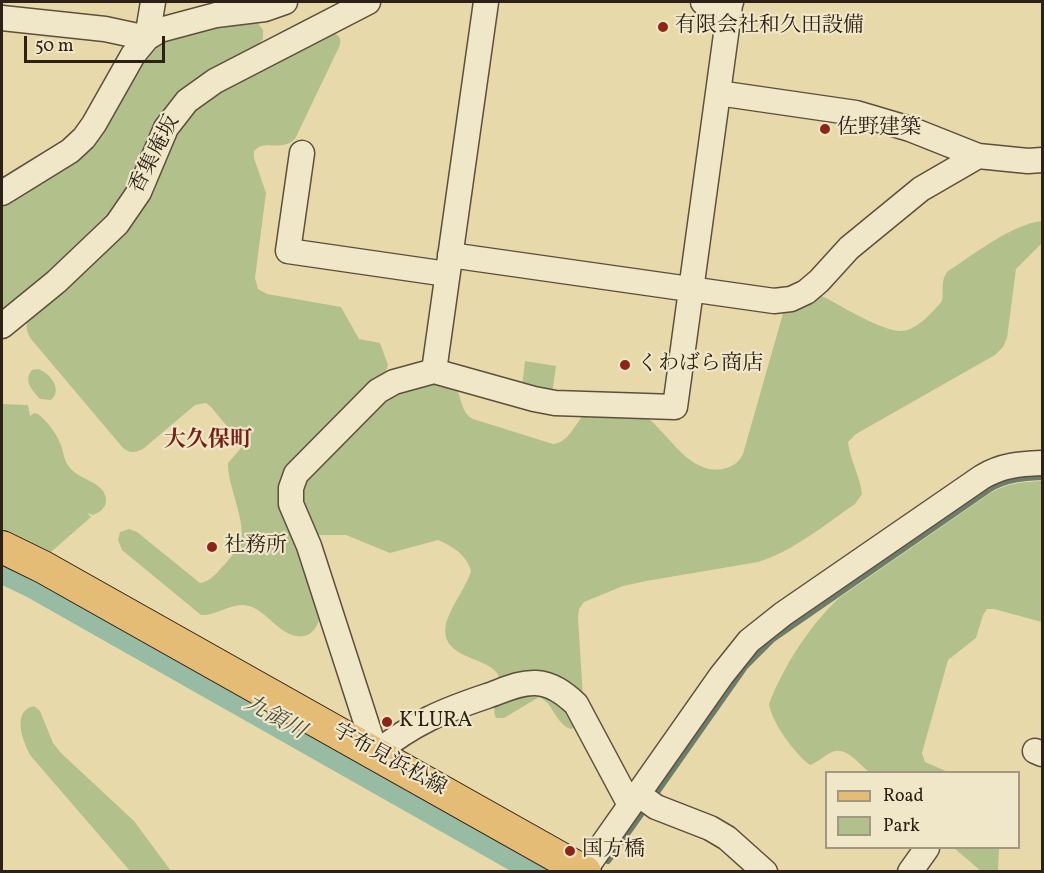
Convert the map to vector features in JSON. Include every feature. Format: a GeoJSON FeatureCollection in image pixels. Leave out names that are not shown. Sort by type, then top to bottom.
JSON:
{"type":"FeatureCollection","features":[{"type":"Feature","properties":{"kind":"main road","name":"宇布見浜松線"},"geometry":{"type":"LineString","coordinates":[[2,548],[43,567],[585,871]]}},
{"type":"Feature","properties":{"kind":"street"},"geometry":{"type":"LineString","coordinates":[[147,38],[153,2]]}},
{"type":"Feature","properties":{"kind":"street"},"geometry":{"type":"LineString","coordinates":[[2,193],[70,151],[84,138],[133,55],[147,38],[160,30],[216,15],[265,9],[285,2]]}},
{"type":"Feature","properties":{"kind":"street","name":"香集庵坂"},"geometry":{"type":"LineString","coordinates":[[2,326],[56,282],[117,224],[139,192],[166,128],[187,101],[215,81],[368,2]]}},
{"type":"Feature","properties":{"kind":"street"},"geometry":{"type":"LineString","coordinates":[[434,371],[486,2]]}},
{"type":"Feature","properties":{"kind":"street"},"geometry":{"type":"LineString","coordinates":[[703,2],[731,3],[675,407],[555,403],[434,371],[394,382],[378,391],[296,474],[291,488],[291,504],[309,546],[376,753],[410,729],[462,703],[519,684],[535,683],[551,686],[565,693],[576,704],[643,801],[710,828],[727,838],[765,872]]}},
{"type":"Feature","properties":{"kind":"street"},"geometry":{"type":"LineString","coordinates":[[13,13],[147,38]]}},
{"type":"Feature","properties":{"kind":"street"},"geometry":{"type":"LineString","coordinates":[[718,93],[856,112],[910,129],[978,156],[1002,160],[1042,160]]}},
{"type":"Feature","properties":{"kind":"street"},"geometry":{"type":"LineString","coordinates":[[302,153],[288,251],[691,289],[774,301],[806,292],[849,248],[921,189],[978,156]]}},
{"type":"Feature","properties":{"kind":"street"},"geometry":{"type":"LineString","coordinates":[[585,871],[643,801],[728,667],[749,641],[764,628],[997,468],[1042,463]]}},
{"type":"Feature","properties":{"kind":"street"},"geometry":{"type":"LineString","coordinates":[[910,872],[926,849]]}},
{"type":"Feature","properties":{"kind":"green space"},"geometry":{"type":"Polygon","coordinates":[[[247,21],[257,22],[263,30],[263,39],[256,47],[199,78],[175,97],[164,109],[156,123],[130,184],[108,217],[70,255],[2,312],[2,204],[23,192],[153,46],[187,32],[247,21]]]}},
{"type":"Feature","properties":{"kind":"green space"},"geometry":{"type":"Polygon","coordinates":[[[334,33],[340,38],[340,45],[295,139],[284,145],[263,146],[254,151],[254,158],[266,193],[255,278],[258,289],[267,294],[341,307],[359,339],[380,343],[388,365],[385,374],[288,468],[300,550],[317,600],[319,613],[318,623],[312,632],[304,636],[296,636],[282,630],[263,613],[249,606],[237,605],[201,615],[122,550],[118,540],[120,532],[129,529],[137,532],[200,583],[214,576],[236,550],[242,533],[228,463],[242,447],[211,407],[206,403],[195,405],[143,449],[135,452],[128,451],[123,448],[31,339],[27,327],[32,316],[97,261],[126,231],[149,197],[176,133],[195,109],[221,91],[334,33]]]}},
{"type":"Feature","properties":{"kind":"green space"},"geometry":{"type":"Polygon","coordinates":[[[1042,221],[1042,243],[1016,269],[1007,338],[1003,347],[995,355],[856,434],[848,442],[862,494],[855,504],[796,544],[758,562],[623,586],[584,602],[579,609],[578,618],[583,697],[577,727],[571,729],[561,723],[548,704],[539,697],[504,718],[496,718],[494,713],[500,684],[497,673],[482,662],[452,647],[446,637],[449,616],[471,571],[466,560],[458,552],[438,540],[390,553],[346,535],[317,535],[301,502],[305,480],[372,411],[398,391],[433,381],[456,387],[466,413],[473,419],[553,444],[567,437],[585,414],[640,416],[652,421],[682,453],[698,465],[716,469],[729,467],[734,465],[743,454],[784,310],[816,295],[884,327],[893,330],[907,330],[924,320],[942,301],[943,282],[948,271],[1005,234],[1042,221]]]}},
{"type":"Feature","properties":{"kind":"green space"},"geometry":{"type":"Polygon","coordinates":[[[525,361],[556,366],[552,394],[522,387],[525,361]]]}},
{"type":"Feature","properties":{"kind":"green space"},"geometry":{"type":"Polygon","coordinates":[[[38,369],[54,382],[56,391],[51,400],[40,399],[28,382],[32,370],[38,369]]]}},
{"type":"Feature","properties":{"kind":"green space"},"geometry":{"type":"Polygon","coordinates":[[[2,404],[28,405],[30,416],[34,413],[42,417],[58,438],[69,467],[101,488],[106,498],[103,509],[93,515],[87,513],[91,517],[51,552],[2,529],[2,404]]]}},
{"type":"Feature","properties":{"kind":"green space"},"geometry":{"type":"Polygon","coordinates":[[[1042,481],[1042,622],[987,609],[976,638],[948,660],[922,753],[925,762],[946,771],[868,771],[842,751],[832,752],[810,765],[785,737],[774,720],[769,704],[790,661],[808,634],[839,598],[992,492],[1022,483],[1042,481]]]}},
{"type":"Feature","properties":{"kind":"green space"},"geometry":{"type":"Polygon","coordinates":[[[34,706],[40,711],[53,743],[61,753],[134,821],[171,871],[130,871],[30,755],[22,735],[21,720],[27,709],[34,706]]]}},
{"type":"Feature","properties":{"kind":"green space"},"geometry":{"type":"Polygon","coordinates":[[[955,849],[999,849],[998,871],[981,871],[955,849]]]}},
{"type":"Feature","properties":{"kind":"waterway"},"geometry":{"type":"LineString","coordinates":[[653,798],[745,667],[773,639],[990,489],[1009,481],[1042,477]]}},
{"type":"Feature","properties":{"kind":"waterway","name":"九領川"},"geometry":{"type":"LineString","coordinates":[[2,566],[35,582],[547,872]]}},
{"type":"Feature","properties":{"kind":"waterway"},"geometry":{"type":"LineString","coordinates":[[608,861],[647,806]]}},
{"type":"Feature","properties":{"kind":"place","name":"有限会社和久田設備"},"geometry":{"type":"Point","coordinates":[663,27]}},
{"type":"Feature","properties":{"kind":"place","name":"佐野建築"},"geometry":{"type":"Point","coordinates":[825,129]}},
{"type":"Feature","properties":{"kind":"place","name":"くわばら商店"},"geometry":{"type":"Point","coordinates":[625,365]}},
{"type":"Feature","properties":{"kind":"place","name":"社務所"},"geometry":{"type":"Point","coordinates":[212,547]}},
{"type":"Feature","properties":{"kind":"place","name":"K'LURA"},"geometry":{"type":"Point","coordinates":[387,722]}},
{"type":"Feature","properties":{"kind":"place","name":"国方橋"},"geometry":{"type":"Point","coordinates":[570,851]}},
{"type":"Feature","properties":{"kind":"district","name":"大久保町"},"geometry":{"type":"Point","coordinates":[208,442]}}]}
